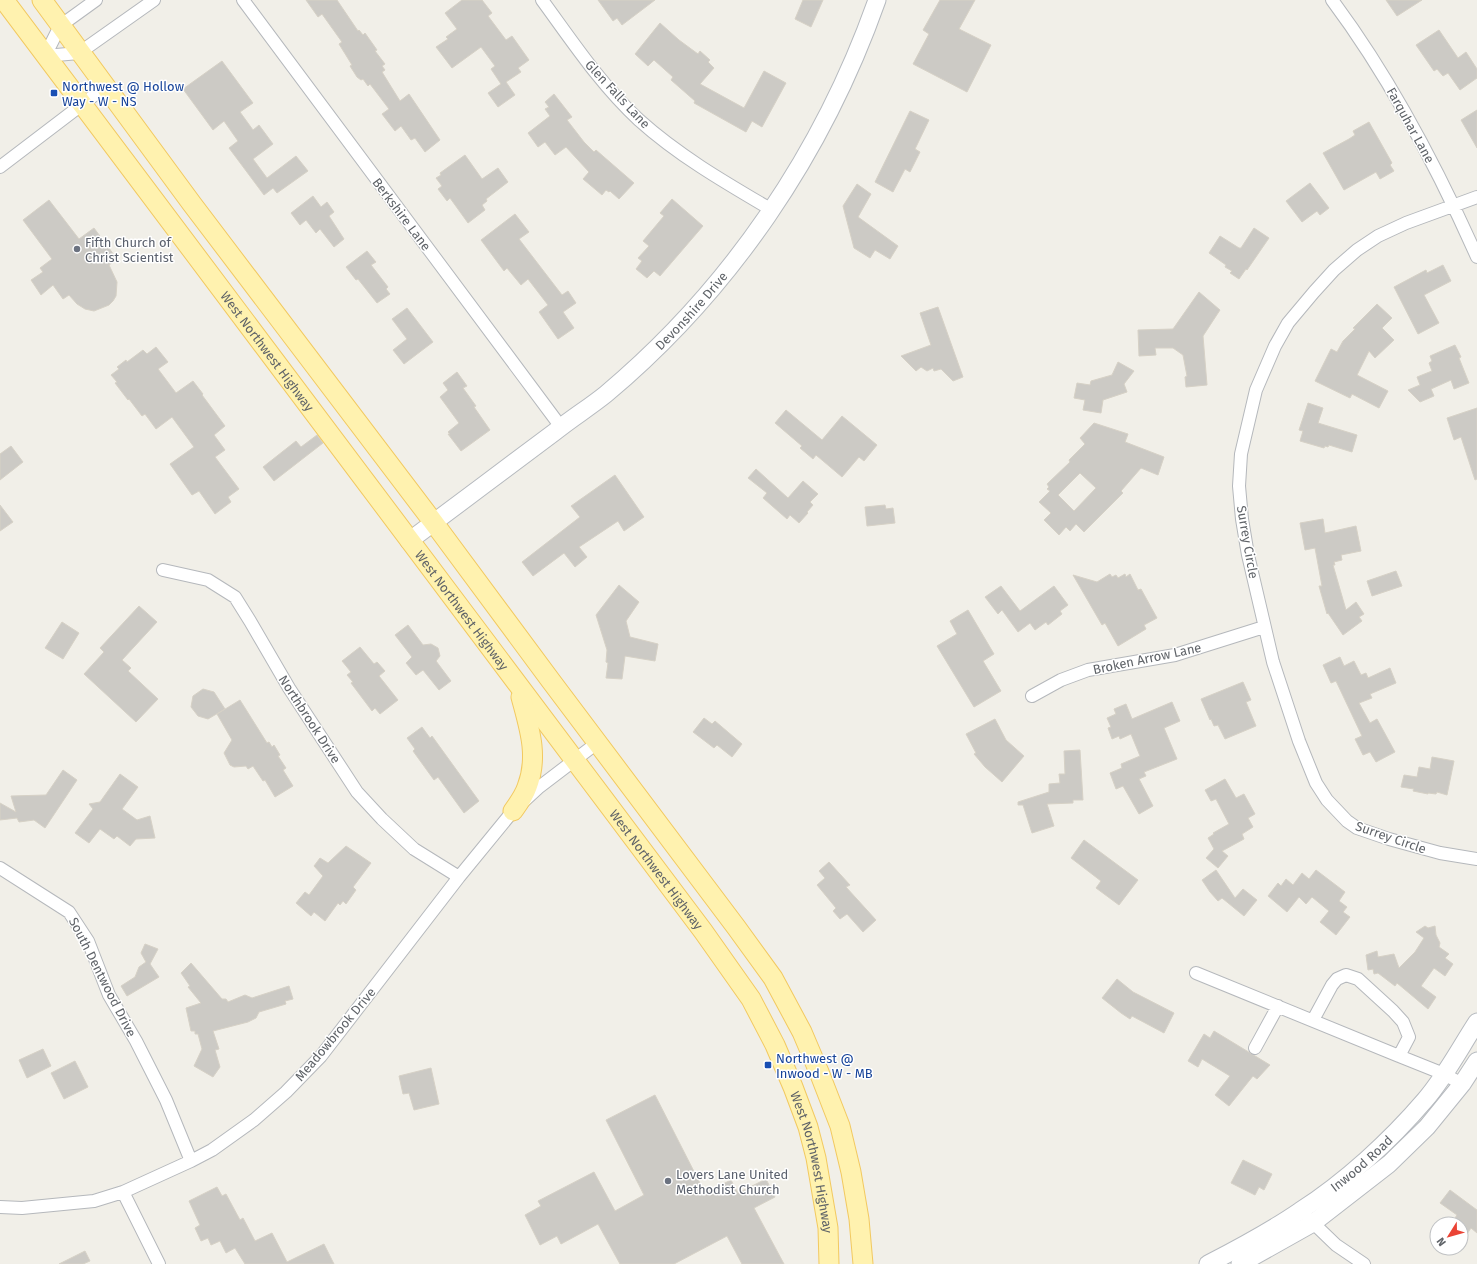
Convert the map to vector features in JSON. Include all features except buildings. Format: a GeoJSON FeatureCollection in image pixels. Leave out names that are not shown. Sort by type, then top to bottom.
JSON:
{"type":"FeatureCollection","features":[{"type":"Feature","properties":{"kind":"main road","name":"West Northwest Highway"},"geometry":{"type":"LineString","coordinates":[[4,0],[738,979],[761,1016],[775,1045],[808,1127],[816,1158],[828,1228],[830,1264]]}},
{"type":"Feature","properties":{"kind":"main road"},"geometry":{"type":"LineString","coordinates":[[42,0],[79,53],[197,211],[434,523],[763,964],[786,1001],[802,1032],[840,1126],[859,1219],[863,1264]]}},
{"type":"Feature","properties":{"kind":"main road"},"geometry":{"type":"LineString","coordinates":[[513,812],[527,788],[534,752],[518,686]]}},
{"type":"Feature","properties":{"kind":"main road"},"geometry":{"type":"LineString","coordinates":[[738,979],[763,964]]}},
{"type":"Feature","properties":{"kind":"street"},"geometry":{"type":"LineString","coordinates":[[45,56],[60,26],[96,0]]}},
{"type":"Feature","properties":{"kind":"street"},"geometry":{"type":"LineString","coordinates":[[45,56],[79,53],[154,0]]}},
{"type":"Feature","properties":{"kind":"street","name":"Berkshire Lane"},"geometry":{"type":"LineString","coordinates":[[243,0],[561,427]]}},
{"type":"Feature","properties":{"kind":"street","name":"Glen Falls Lane"},"geometry":{"type":"LineString","coordinates":[[542,0],[608,87],[639,120],[673,148],[716,177],[772,210]]}},
{"type":"Feature","properties":{"kind":"street","name":"Devonshire Drive"},"geometry":{"type":"LineString","coordinates":[[409,541],[604,395],[671,335],[710,292],[746,247],[787,188],[825,122],[848,76],[877,0]]}},
{"type":"Feature","properties":{"kind":"street","name":"Farquhar Lane"},"geometry":{"type":"LineString","coordinates":[[1332,0],[1387,82],[1417,133],[1454,205],[1477,257]]}},
{"type":"Feature","properties":{"kind":"street"},"geometry":{"type":"LineString","coordinates":[[0,167],[105,87]]}},
{"type":"Feature","properties":{"kind":"street","name":"Surrey Circle"},"geometry":{"type":"LineString","coordinates":[[1477,197],[1406,223],[1378,236],[1357,250],[1334,270],[1288,323],[1266,364],[1256,390],[1244,435],[1239,486],[1242,519],[1248,555],[1273,662],[1299,741],[1316,783],[1337,812],[1358,828],[1389,839],[1440,853],[1477,859]]}},
{"type":"Feature","properties":{"kind":"street","name":"Northbrook Drive"},"geometry":{"type":"LineString","coordinates":[[163,570],[208,580],[235,597],[289,688],[357,792],[382,819],[414,849],[459,877]]}},
{"type":"Feature","properties":{"kind":"street","name":"Broken Arrow Lane"},"geometry":{"type":"LineString","coordinates":[[1032,696],[1061,680],[1088,670],[1175,654],[1264,627]]}},
{"type":"Feature","properties":{"kind":"street","name":"Meadowbrook Drive"},"geometry":{"type":"LineString","coordinates":[[0,1207],[22,1208],[94,1201],[123,1192],[212,1150],[254,1120],[286,1092],[316,1061],[459,877],[513,812],[538,788],[597,743]]}},
{"type":"Feature","properties":{"kind":"street","name":"South Dentwood Drive"},"geometry":{"type":"LineString","coordinates":[[0,868],[36,889],[69,912],[88,941],[109,995],[136,1041],[166,1100],[191,1161]]}},
{"type":"Feature","properties":{"kind":"street"},"geometry":{"type":"LineString","coordinates":[[1196,973],[1444,1074],[1462,1084]]}},
{"type":"Feature","properties":{"kind":"street"},"geometry":{"type":"LineString","coordinates":[[1313,1020],[1332,985],[1337,979],[1346,976],[1358,979],[1403,1022],[1409,1037],[1398,1056]]}},
{"type":"Feature","properties":{"kind":"street"},"geometry":{"type":"LineString","coordinates":[[1255,1048],[1278,1006]]}},
{"type":"Feature","properties":{"kind":"street","name":"Inwood Road"},"geometry":{"type":"LineString","coordinates":[[1208,1264],[1301,1211],[1348,1175],[1388,1138],[1425,1100],[1444,1074],[1477,1022]]}},
{"type":"Feature","properties":{"kind":"street","name":"Inwood Road"},"geometry":{"type":"LineString","coordinates":[[1240,1264],[1313,1223],[1388,1164],[1427,1127],[1462,1084],[1477,1061]]}},
{"type":"Feature","properties":{"kind":"street"},"geometry":{"type":"LineString","coordinates":[[123,1192],[159,1264]]}},
{"type":"Feature","properties":{"kind":"street"},"geometry":{"type":"LineString","coordinates":[[1301,1211],[1336,1245],[1364,1264]]}},
{"type":"Feature","properties":{"kind":"place","name":"Northwest @ Hollow Way - W - NS"},"geometry":{"type":"Point","coordinates":[54,93]}},
{"type":"Feature","properties":{"kind":"place","name":"Fifth Church of Christ Scientist"},"geometry":{"type":"Point","coordinates":[77,249]}},
{"type":"Feature","properties":{"kind":"place","name":"Northwest @ Inwood - W - MB"},"geometry":{"type":"Point","coordinates":[768,1065]}},
{"type":"Feature","properties":{"kind":"place","name":"Lovers Lane United Methodist Church"},"geometry":{"type":"Point","coordinates":[668,1181]}}]}
